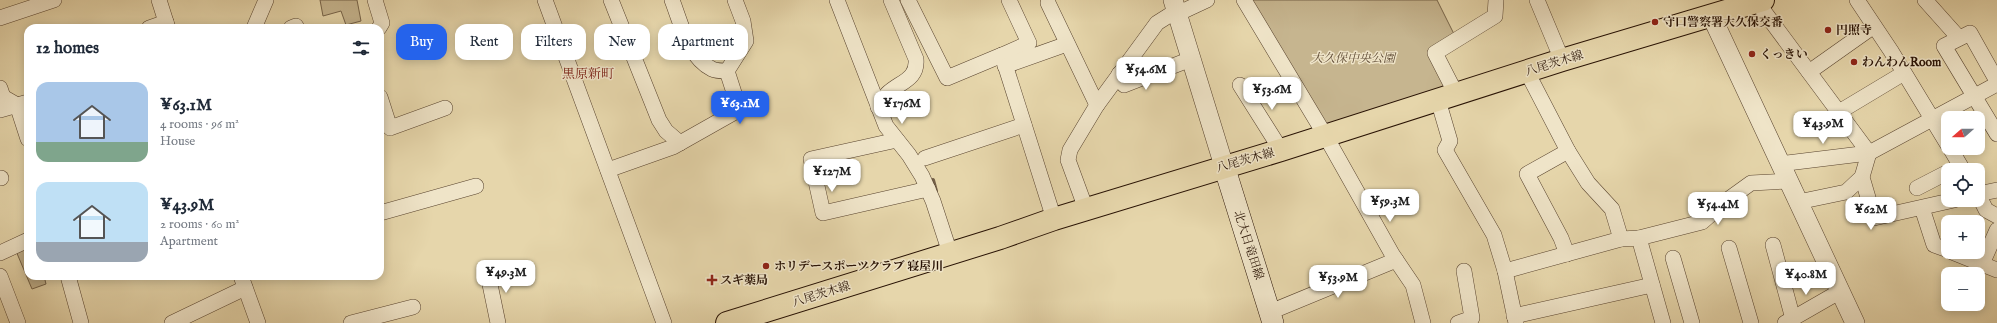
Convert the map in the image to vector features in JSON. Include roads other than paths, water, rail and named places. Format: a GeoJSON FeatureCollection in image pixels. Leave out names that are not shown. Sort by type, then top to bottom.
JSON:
{"type":"FeatureCollection","features":[{"type":"Feature","properties":{"kind":"main road","name":"八尾茨木線"},"geometry":{"type":"LineString","coordinates":[[727,323],[1054,219],[1224,166],[1281,150],[1527,72],[1712,8],[1760,1]]}},
{"type":"Feature","properties":{"kind":"main road","name":"北大日竜田線"},"geometry":{"type":"LineString","coordinates":[[1224,166],[1272,318]]}},
{"type":"Feature","properties":{"kind":"street"},"geometry":{"type":"LineString","coordinates":[[0,18],[54,0]]}},
{"type":"Feature","properties":{"kind":"street"},"geometry":{"type":"LineString","coordinates":[[159,0],[167,24]]}},
{"type":"Feature","properties":{"kind":"street"},"geometry":{"type":"LineString","coordinates":[[256,24],[266,0]]}},
{"type":"Feature","properties":{"kind":"street"},"geometry":{"type":"LineString","coordinates":[[375,0],[381,24]]}},
{"type":"Feature","properties":{"kind":"street"},"geometry":{"type":"LineString","coordinates":[[545,0],[664,323]]}},
{"type":"Feature","properties":{"kind":"street"},"geometry":{"type":"LineString","coordinates":[[611,0],[659,120],[666,131],[680,143]]}},
{"type":"Feature","properties":{"kind":"street"},"geometry":{"type":"LineString","coordinates":[[672,0],[692,49],[700,60],[712,69],[727,71]]}},
{"type":"Feature","properties":{"kind":"street"},"geometry":{"type":"LineString","coordinates":[[727,71],[746,41],[743,22],[735,0]]}},
{"type":"Feature","properties":{"kind":"street"},"geometry":{"type":"LineString","coordinates":[[836,0],[886,126],[909,155],[928,189],[950,253]]}},
{"type":"Feature","properties":{"kind":"street"},"geometry":{"type":"LineString","coordinates":[[878,107],[887,94],[914,74],[917,66],[915,56],[891,0]]}},
{"type":"Feature","properties":{"kind":"street"},"geometry":{"type":"LineString","coordinates":[[908,0],[947,78],[1068,44]]}},
{"type":"Feature","properties":{"kind":"street"},"geometry":{"type":"LineString","coordinates":[[1086,209],[1068,160],[1070,150],[1096,105],[1157,23],[1175,8],[1207,0]]}},
{"type":"Feature","properties":{"kind":"street"},"geometry":{"type":"LineString","coordinates":[[1244,0],[1326,136],[1396,260],[1414,285],[1423,323]]}},
{"type":"Feature","properties":{"kind":"street"},"geometry":{"type":"LineString","coordinates":[[1496,0],[1495,16],[1435,54],[1447,97],[1450,141],[1445,150],[1494,235],[1515,320],[1652,285]]}},
{"type":"Feature","properties":{"kind":"street"},"geometry":{"type":"LineString","coordinates":[[1537,0],[1562,60]]}},
{"type":"Feature","properties":{"kind":"street"},"geometry":{"type":"LineString","coordinates":[[1857,0],[1941,134]]}},
{"type":"Feature","properties":{"kind":"street"},"geometry":{"type":"LineString","coordinates":[[1926,0],[1959,38]]}},
{"type":"Feature","properties":{"kind":"street"},"geometry":{"type":"LineString","coordinates":[[1004,61],[1030,43],[1011,1]]}},
{"type":"Feature","properties":{"kind":"street"},"geometry":{"type":"LineString","coordinates":[[1760,1],[1809,72],[1869,153]]}},
{"type":"Feature","properties":{"kind":"street"},"geometry":{"type":"LineString","coordinates":[[1048,3],[1096,105]]}},
{"type":"Feature","properties":{"kind":"street"},"geometry":{"type":"LineString","coordinates":[[1175,8],[1224,166]]}},
{"type":"Feature","properties":{"kind":"street"},"geometry":{"type":"LineString","coordinates":[[1712,8],[1784,173],[1855,323]]}},
{"type":"Feature","properties":{"kind":"street"},"geometry":{"type":"LineString","coordinates":[[1809,72],[1874,26]]}},
{"type":"Feature","properties":{"kind":"street"},"geometry":{"type":"LineString","coordinates":[[1504,271],[1621,239],[1639,238],[1702,222],[1726,201],[1751,183],[1784,173],[1869,153],[1974,96],[1997,82],[1970,33],[1944,46],[1974,96],[1997,134]]}},
{"type":"Feature","properties":{"kind":"street"},"geometry":{"type":"LineString","coordinates":[[915,56],[932,50]]}},
{"type":"Feature","properties":{"kind":"street"},"geometry":{"type":"LineString","coordinates":[[1120,74],[1124,85],[1191,59]]}},
{"type":"Feature","properties":{"kind":"street"},"geometry":{"type":"LineString","coordinates":[[1004,61],[1054,219]]}},
{"type":"Feature","properties":{"kind":"street"},"geometry":{"type":"LineString","coordinates":[[608,170],[673,147],[735,112],[737,102],[727,71]]}},
{"type":"Feature","properties":{"kind":"street"},"geometry":{"type":"LineString","coordinates":[[1527,72],[1568,151],[1588,184],[1612,209],[1621,239]]}},
{"type":"Feature","properties":{"kind":"street"},"geometry":{"type":"LineString","coordinates":[[1839,112],[1904,73]]}},
{"type":"Feature","properties":{"kind":"street"},"geometry":{"type":"LineString","coordinates":[[1240,86],[1281,150]]}},
{"type":"Feature","properties":{"kind":"street"},"geometry":{"type":"LineString","coordinates":[[0,88],[3,97],[23,104]]}},
{"type":"Feature","properties":{"kind":"street"},"geometry":{"type":"LineString","coordinates":[[0,110],[23,104]]}},
{"type":"Feature","properties":{"kind":"street"},"geometry":{"type":"LineString","coordinates":[[384,110],[390,128],[445,108]]}},
{"type":"Feature","properties":{"kind":"street"},"geometry":{"type":"LineString","coordinates":[[925,158],[1024,125]]}},
{"type":"Feature","properties":{"kind":"street"},"geometry":{"type":"LineString","coordinates":[[897,140],[811,159],[823,213],[928,189]]}},
{"type":"Feature","properties":{"kind":"street"},"geometry":{"type":"LineString","coordinates":[[1566,254],[1561,238],[1527,174],[1568,151]]}},
{"type":"Feature","properties":{"kind":"street"},"geometry":{"type":"LineString","coordinates":[[1798,202],[1846,192],[1862,177],[1869,153]]}},
{"type":"Feature","properties":{"kind":"street"},"geometry":{"type":"LineString","coordinates":[[1917,188],[1941,176]]}},
{"type":"Feature","properties":{"kind":"street"},"geometry":{"type":"LineString","coordinates":[[1862,177],[1874,218],[1941,203]]}},
{"type":"Feature","properties":{"kind":"street"},"geometry":{"type":"LineString","coordinates":[[384,212],[476,186]]}},
{"type":"Feature","properties":{"kind":"street"},"geometry":{"type":"LineString","coordinates":[[1985,193],[1997,190]]}},
{"type":"Feature","properties":{"kind":"street"},"geometry":{"type":"LineString","coordinates":[[1984,207],[1986,210],[1997,216]]}},
{"type":"Feature","properties":{"kind":"street"},"geometry":{"type":"LineString","coordinates":[[1922,208],[1934,245],[1941,248]]}},
{"type":"Feature","properties":{"kind":"street"},"geometry":{"type":"LineString","coordinates":[[1982,264],[1997,230]]}},
{"type":"Feature","properties":{"kind":"street"},"geometry":{"type":"LineString","coordinates":[[1639,238],[1663,323]]}},
{"type":"Feature","properties":{"kind":"street"},"geometry":{"type":"LineString","coordinates":[[0,254],[24,242]]}},
{"type":"Feature","properties":{"kind":"street"},"geometry":{"type":"LineString","coordinates":[[1773,245],[1789,322],[1839,292]]}},
{"type":"Feature","properties":{"kind":"street"},"geometry":{"type":"LineString","coordinates":[[1729,248],[1751,323]]}},
{"type":"Feature","properties":{"kind":"street"},"geometry":{"type":"LineString","coordinates":[[1673,258],[1692,323]]}},
{"type":"Feature","properties":{"kind":"street"},"geometry":{"type":"LineString","coordinates":[[1970,259],[1997,270]]}},
{"type":"Feature","properties":{"kind":"street"},"geometry":{"type":"LineString","coordinates":[[1272,318],[1396,260]]}},
{"type":"Feature","properties":{"kind":"street"},"geometry":{"type":"LineString","coordinates":[[487,270],[498,323]]}},
{"type":"Feature","properties":{"kind":"street"},"geometry":{"type":"LineString","coordinates":[[1458,323],[1472,318],[1464,271]]}},
{"type":"Feature","properties":{"kind":"street"},"geometry":{"type":"LineString","coordinates":[[0,276],[18,323]]}},
{"type":"Feature","properties":{"kind":"street"},"geometry":{"type":"LineString","coordinates":[[69,280],[81,323]]}},
{"type":"Feature","properties":{"kind":"street"},"geometry":{"type":"LineString","coordinates":[[172,323],[243,282],[258,323]]}},
{"type":"Feature","properties":{"kind":"street"},"geometry":{"type":"LineString","coordinates":[[351,323],[413,307]]}},
{"type":"Feature","properties":{"kind":"waterway"},"geometry":{"type":"LineString","coordinates":[[933,180],[936,191]]}},
{"type":"Feature","properties":{"kind":"place","name":"守口警察署大久保交番"},"geometry":{"type":"Point","coordinates":[1655,22]}},
{"type":"Feature","properties":{"kind":"place","name":"円照寺"},"geometry":{"type":"Point","coordinates":[1828,30]}},
{"type":"Feature","properties":{"kind":"place","name":"くっきい"},"geometry":{"type":"Point","coordinates":[1752,54]}},
{"type":"Feature","properties":{"kind":"place","name":"わんわんRoom"},"geometry":{"type":"Point","coordinates":[1854,62]}},
{"type":"Feature","properties":{"kind":"place","name":"ホリデースポーツクラブ 寝屋川"},"geometry":{"type":"Point","coordinates":[766,266]}},
{"type":"Feature","properties":{"kind":"place","name":"スギ薬局"},"geometry":{"type":"Point","coordinates":[712,280]}},
{"type":"Feature","properties":{"kind":"district","name":"黒原新町"},"geometry":{"type":"Point","coordinates":[588,73]}},
{"type":"Feature","properties":{"kind":"park label","name":"大久保中央公園"},"geometry":{"type":"Point","coordinates":[1353,58]}}]}
